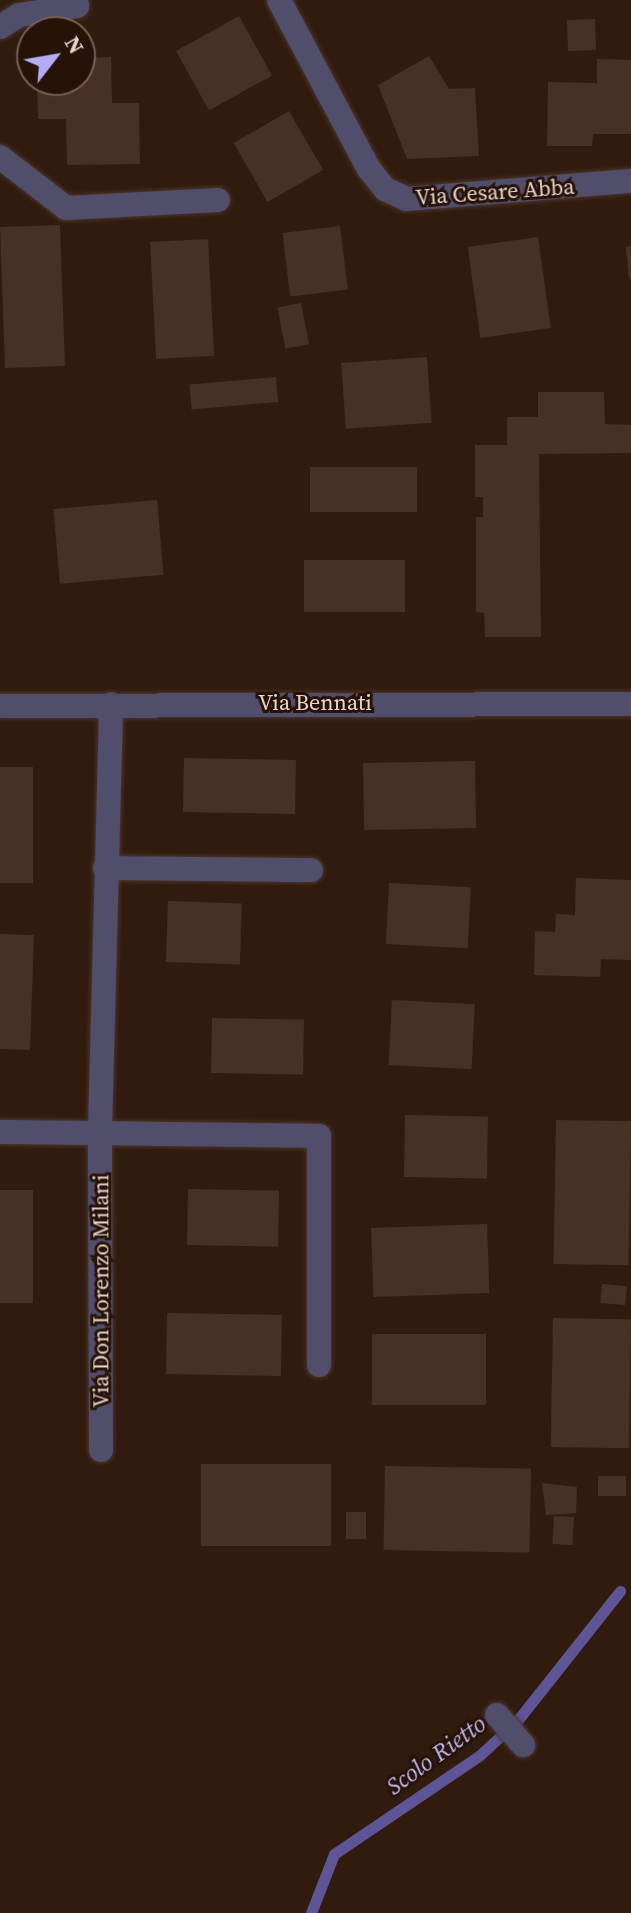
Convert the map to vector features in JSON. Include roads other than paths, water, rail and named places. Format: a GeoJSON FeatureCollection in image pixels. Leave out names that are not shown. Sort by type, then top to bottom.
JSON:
{"type":"FeatureCollection","features":[{"type":"Feature","properties":{"kind":"street","name":"Via Cesare Abba"},"geometry":{"type":"LineString","coordinates":[[279,0],[369,169],[385,189],[406,199],[631,181]]}},
{"type":"Feature","properties":{"kind":"street"},"geometry":{"type":"LineString","coordinates":[[0,27],[19,15],[77,6]]}},
{"type":"Feature","properties":{"kind":"street"},"geometry":{"type":"LineString","coordinates":[[0,157],[66,208],[218,200]]}},
{"type":"Feature","properties":{"kind":"street","name":"Via Don Lorenzo Milani"},"geometry":{"type":"LineString","coordinates":[[101,1450],[100,1131],[111,704]]}},
{"type":"Feature","properties":{"kind":"street","name":"Via Bennati"},"geometry":{"type":"LineString","coordinates":[[0,706],[631,704]]}},
{"type":"Feature","properties":{"kind":"street"},"geometry":{"type":"LineString","coordinates":[[105,868],[311,870]]}},
{"type":"Feature","properties":{"kind":"street"},"geometry":{"type":"LineString","coordinates":[[0,1132],[319,1136],[319,1365]]}},
{"type":"Feature","properties":{"kind":"street"},"geometry":{"type":"LineString","coordinates":[[497,1715],[523,1745]]}},
{"type":"Feature","properties":{"kind":"waterway","name":"Scolo Rietto"},"geometry":{"type":"LineString","coordinates":[[311,1913],[334,1854],[480,1755],[517,1721],[620,1591]]}}]}
